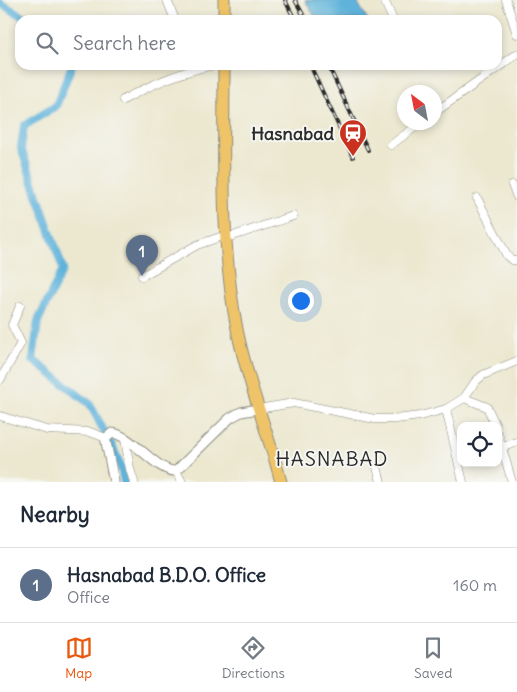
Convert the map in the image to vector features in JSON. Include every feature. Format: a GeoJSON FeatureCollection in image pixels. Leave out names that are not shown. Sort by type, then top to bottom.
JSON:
{"type":"FeatureCollection","features":[{"type":"Feature","properties":{"kind":"main road"},"geometry":{"type":"LineString","coordinates":[[224,0],[224,15]]}},
{"type":"Feature","properties":{"kind":"main road"},"geometry":{"type":"LineString","coordinates":[[224,70],[226,237],[237,329],[258,409],[281,482]]}},
{"type":"Feature","properties":{"kind":"street"},"geometry":{"type":"LineString","coordinates":[[167,0],[173,15]]}},
{"type":"Feature","properties":{"kind":"street"},"geometry":{"type":"LineString","coordinates":[[384,0],[391,15]]}},
{"type":"Feature","properties":{"kind":"street"},"geometry":{"type":"LineString","coordinates":[[506,0],[517,34]]}},
{"type":"Feature","properties":{"kind":"street"},"geometry":{"type":"LineString","coordinates":[[502,65],[517,54]]}},
{"type":"Feature","properties":{"kind":"street"},"geometry":{"type":"LineString","coordinates":[[123,100],[188,70]]}},
{"type":"Feature","properties":{"kind":"street"},"geometry":{"type":"LineString","coordinates":[[442,107],[494,70]]}},
{"type":"Feature","properties":{"kind":"street"},"geometry":{"type":"LineString","coordinates":[[391,145],[411,130]]}},
{"type":"Feature","properties":{"kind":"street"},"geometry":{"type":"LineString","coordinates":[[512,185],[517,196]]}},
{"type":"Feature","properties":{"kind":"street"},"geometry":{"type":"LineString","coordinates":[[477,198],[507,256],[512,260],[517,260]]}},
{"type":"Feature","properties":{"kind":"street"},"geometry":{"type":"LineString","coordinates":[[142,276],[197,245],[293,216]]}},
{"type":"Feature","properties":{"kind":"street"},"geometry":{"type":"LineString","coordinates":[[0,380],[21,343],[12,325],[20,306]]}},
{"type":"Feature","properties":{"kind":"street"},"geometry":{"type":"LineString","coordinates":[[176,471],[230,418],[240,412],[294,403],[388,420],[446,409],[464,398],[478,379],[517,361]]}},
{"type":"Feature","properties":{"kind":"street"},"geometry":{"type":"LineString","coordinates":[[464,398],[486,407],[494,422]]}},
{"type":"Feature","properties":{"kind":"street"},"geometry":{"type":"LineString","coordinates":[[446,409],[463,482]]}},
{"type":"Feature","properties":{"kind":"street"},"geometry":{"type":"LineString","coordinates":[[0,416],[47,430],[90,432],[106,438]]}},
{"type":"Feature","properties":{"kind":"street"},"geometry":{"type":"LineString","coordinates":[[106,438],[113,433],[125,439],[166,470],[176,471]]}},
{"type":"Feature","properties":{"kind":"street"},"geometry":{"type":"LineString","coordinates":[[106,438],[114,482]]}},
{"type":"Feature","properties":{"kind":"street"},"geometry":{"type":"LineString","coordinates":[[125,439],[134,482]]}},
{"type":"Feature","properties":{"kind":"street"},"geometry":{"type":"LineString","coordinates":[[512,482],[503,448],[517,442]]}},
{"type":"Feature","properties":{"kind":"street"},"geometry":{"type":"LineString","coordinates":[[377,467],[381,482]]}},
{"type":"Feature","properties":{"kind":"street"},"geometry":{"type":"LineString","coordinates":[[176,471],[182,482]]}},
{"type":"Feature","properties":{"kind":"water"},"geometry":{"type":"Polygon","coordinates":[[[305,0],[356,0],[365,15],[314,15],[305,0]]]}},
{"type":"Feature","properties":{"kind":"waterway"},"geometry":{"type":"LineString","coordinates":[[0,3],[20,15]]}},
{"type":"Feature","properties":{"kind":"waterway"},"geometry":{"type":"LineString","coordinates":[[70,70],[56,106],[24,126],[21,148],[63,269],[38,321],[33,360],[90,404],[105,433]]}},
{"type":"Feature","properties":{"kind":"waterway"},"geometry":{"type":"LineString","coordinates":[[110,441],[120,464],[124,482]]}},
{"type":"Feature","properties":{"kind":"railway"},"geometry":{"type":"LineString","coordinates":[[285,0],[292,15]]}},
{"type":"Feature","properties":{"kind":"railway"},"geometry":{"type":"LineString","coordinates":[[295,0],[303,15]]}},
{"type":"Feature","properties":{"kind":"railway"},"geometry":{"type":"LineString","coordinates":[[312,70],[353,157]]}},
{"type":"Feature","properties":{"kind":"railway"},"geometry":{"type":"LineString","coordinates":[[330,70],[368,150]]}},
{"type":"Feature","properties":{"kind":"place","name":"Hasnabad"},"geometry":{"type":"Point","coordinates":[353,157]}},
{"type":"Feature","properties":{"kind":"place","name":"Hasnabad B.D.O. Office"},"geometry":{"type":"Point","coordinates":[142,276]}},
{"type":"Feature","properties":{"kind":"district","name":"HASNABAD"},"geometry":{"type":"Point","coordinates":[332,458]}}]}
